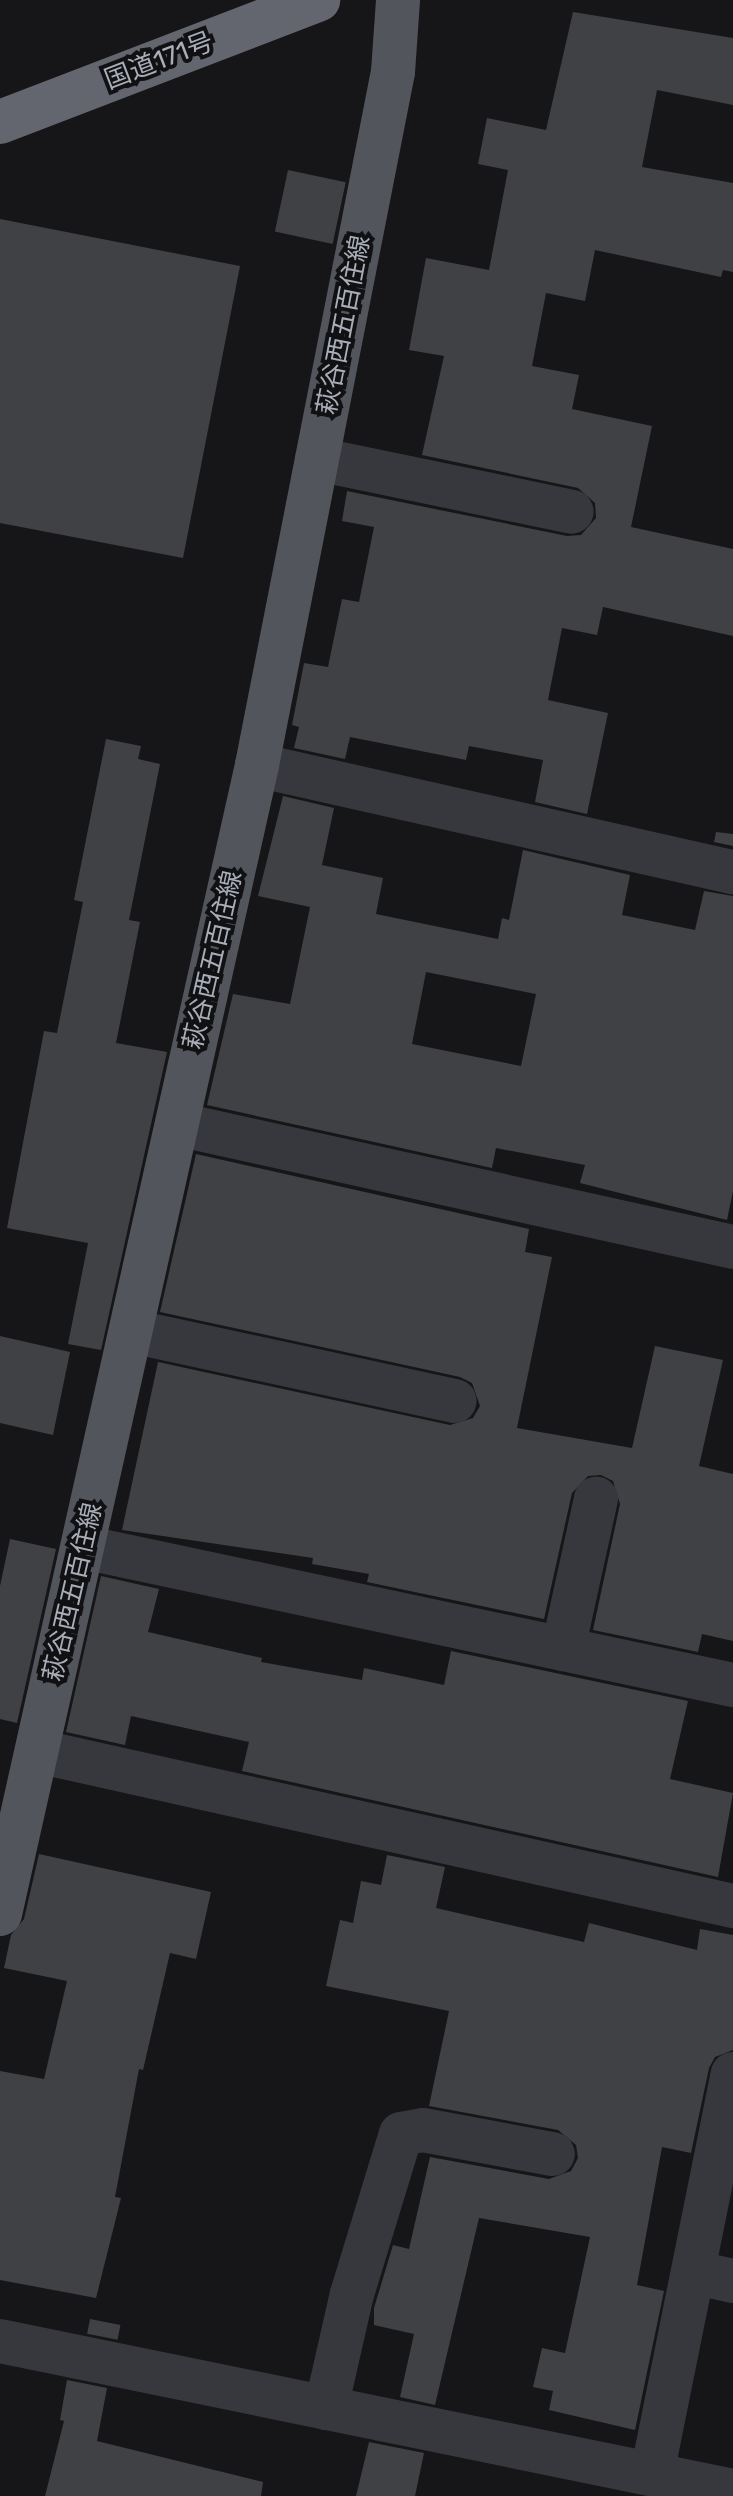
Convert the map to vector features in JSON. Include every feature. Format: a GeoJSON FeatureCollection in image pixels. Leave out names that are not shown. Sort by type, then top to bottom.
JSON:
{"type":"FeatureCollection","features":[{"type":"Feature","properties":{"kind":"highway","name":"国道171号"},"geometry":{"type":"LineString","coordinates":[[0,122],[318,0]]}},
{"type":"Feature","properties":{"kind":"main road","name":"萩谷西五百住線"},"geometry":{"type":"LineString","coordinates":[[0,1914],[257,765],[393,72],[398,0]]}},
{"type":"Feature","properties":{"kind":"street"},"geometry":{"type":"LineString","coordinates":[[317,459],[572,512]]}},
{"type":"Feature","properties":{"kind":"street"},"geometry":{"type":"LineString","coordinates":[[257,765],[733,872]]}},
{"type":"Feature","properties":{"kind":"street"},"geometry":{"type":"LineString","coordinates":[[177,1124],[733,1247]]}},
{"type":"Feature","properties":{"kind":"street"},"geometry":{"type":"LineString","coordinates":[[131,1331],[455,1401]]}},
{"type":"Feature","properties":{"kind":"street"},"geometry":{"type":"LineString","coordinates":[[563,1649],[596,1499]]}},
{"type":"Feature","properties":{"kind":"street"},"geometry":{"type":"LineString","coordinates":[[83,1547],[733,1685]]}},
{"type":"Feature","properties":{"kind":"street"},"geometry":{"type":"LineString","coordinates":[[37,1751],[733,1906]]}},
{"type":"Feature","properties":{"kind":"street"},"geometry":{"type":"LineString","coordinates":[[652,2474],[713,2276],[733,2074]]}},
{"type":"Feature","properties":{"kind":"street"},"geometry":{"type":"LineString","coordinates":[[326,2408],[352,2294],[401,2134],[423,2130],[553,2154]]}},
{"type":"Feature","properties":{"kind":"street"},"geometry":{"type":"LineString","coordinates":[[0,2341],[733,2491]]}},
{"type":"Feature","properties":{"kind":"building"},"geometry":{"type":"Polygon","coordinates":[[[573,12],[733,38],[733,105],[657,90],[642,167],[733,183],[733,272],[723,270],[721,277],[595,250],[585,301],[546,293],[532,366],[579,375],[572,409],[652,426],[631,527],[733,549],[733,636],[603,607],[597,635],[562,628],[548,700],[608,713],[587,814],[535,802],[543,760],[469,746],[466,760],[350,737],[345,759],[294,748],[299,727],[292,725],[304,663],[328,667],[342,599],[359,602],[374,527],[342,521],[347,491],[567,536],[581,535],[596,518],[595,503],[578,488],[422,455],[444,356],[409,350],[426,258],[489,270],[508,170],[478,164],[487,118],[546,130],[573,12]]]}},
{"type":"Feature","properties":{"kind":"building"},"geometry":{"type":"Polygon","coordinates":[[[288,170],[346,182],[333,244],[275,232],[288,170]]]}},
{"type":"Feature","properties":{"kind":"building"},"geometry":{"type":"Polygon","coordinates":[[[0,219],[240,266],[183,558],[0,523],[0,219]]]}},
{"type":"Feature","properties":{"kind":"building"},"geometry":{"type":"Polygon","coordinates":[[[106,739],[141,746],[138,759],[160,764],[129,920],[140,922],[116,1043],[167,1052],[101,1350],[68,1344],[88,1243],[7,1228],[44,1031],[57,1033],[83,902],[74,900],[106,739]]]}},
{"type":"Feature","properties":{"kind":"building"},"geometry":{"type":"Polygon","coordinates":[[[283,796],[334,808],[322,865],[383,878],[376,914],[498,939],[502,918],[509,920],[523,850],[630,875],[622,915],[695,930],[704,891],[733,896],[733,1191],[727,1220],[580,1183],[585,1165],[496,1148],[492,1168],[207,1105],[233,994],[290,1004],[310,907],[258,896],[283,796]],[[426,972],[412,1044],[521,1066],[536,994],[426,972]]]}},
{"type":"Feature","properties":{"kind":"building"},"geometry":{"type":"Polygon","coordinates":[[[716,832],[733,834],[733,846],[714,842],[716,832]]]}},
{"type":"Feature","properties":{"kind":"building"},"geometry":{"type":"Polygon","coordinates":[[[196,1154],[529,1229],[525,1252],[552,1257],[517,1428],[632,1448],[655,1346],[723,1360],[699,1466],[733,1474],[733,1641],[702,1634],[698,1652],[593,1630],[620,1504],[613,1481],[601,1475],[588,1476],[572,1493],[544,1619],[367,1582],[369,1574],[312,1564],[313,1558],[122,1530],[158,1362],[450,1425],[473,1418],[480,1406],[472,1383],[460,1377],[160,1312],[196,1154]]]}},
{"type":"Feature","properties":{"kind":"building"},"geometry":{"type":"Polygon","coordinates":[[[0,1336],[70,1352],[53,1435],[0,1423],[0,1336]]]}},
{"type":"Feature","properties":{"kind":"building"},"geometry":{"type":"Polygon","coordinates":[[[10,1539],[56,1549],[17,1723],[0,1719],[0,1586],[10,1539]]]}},
{"type":"Feature","properties":{"kind":"building"},"geometry":{"type":"Polygon","coordinates":[[[101,1576],[159,1589],[148,1632],[262,1658],[261,1662],[362,1680],[364,1668],[444,1685],[451,1651],[688,1701],[670,1779],[733,1793],[718,1877],[242,1771],[249,1742],[131,1716],[125,1745],[66,1732],[101,1576]]]}},
{"type":"Feature","properties":{"kind":"building"},"geometry":{"type":"Polygon","coordinates":[[[39,1854],[211,1892],[196,1959],[170,1953],[143,2070],[139,2069],[115,2197],[121,2198],[96,2298],[0,2280],[0,2071],[44,2079],[67,1981],[4,1968],[11,1935],[24,1919],[39,1854]]]}},
{"type":"Feature","properties":{"kind":"building"},"geometry":{"type":"Polygon","coordinates":[[[387,1855],[445,1867],[436,1908],[584,1942],[589,1923],[697,1950],[700,1929],[733,1935],[733,2050],[715,2057],[709,2068],[691,2153],[662,2147],[637,2285],[664,2291],[635,2430],[549,2410],[553,2391],[533,2387],[542,2348],[565,2353],[590,2237],[479,2218],[435,2405],[400,2397],[414,2334],[374,2325],[374,2308],[393,2245],[409,2249],[430,2157],[549,2179],[571,2171],[578,2158],[576,2145],[558,2130],[429,2106],[449,2011],[326,1986],[340,1920],[353,1923],[361,1881],[381,1885],[387,1855]]]}},
{"type":"Feature","properties":{"kind":"building"},"geometry":{"type":"Polygon","coordinates":[[[90,2319],[120,2325],[118,2340],[87,2334],[90,2319]]]}},
{"type":"Feature","properties":{"kind":"building"},"geometry":{"type":"Polygon","coordinates":[[[67,2380],[107,2388],[97,2441],[263,2482],[261,2496],[45,2496],[64,2421],[60,2420],[67,2380]]]}},
{"type":"Feature","properties":{"kind":"building"},"geometry":{"type":"Polygon","coordinates":[[[369,2442],[424,2453],[415,2496],[356,2496],[369,2442]]]}}]}
